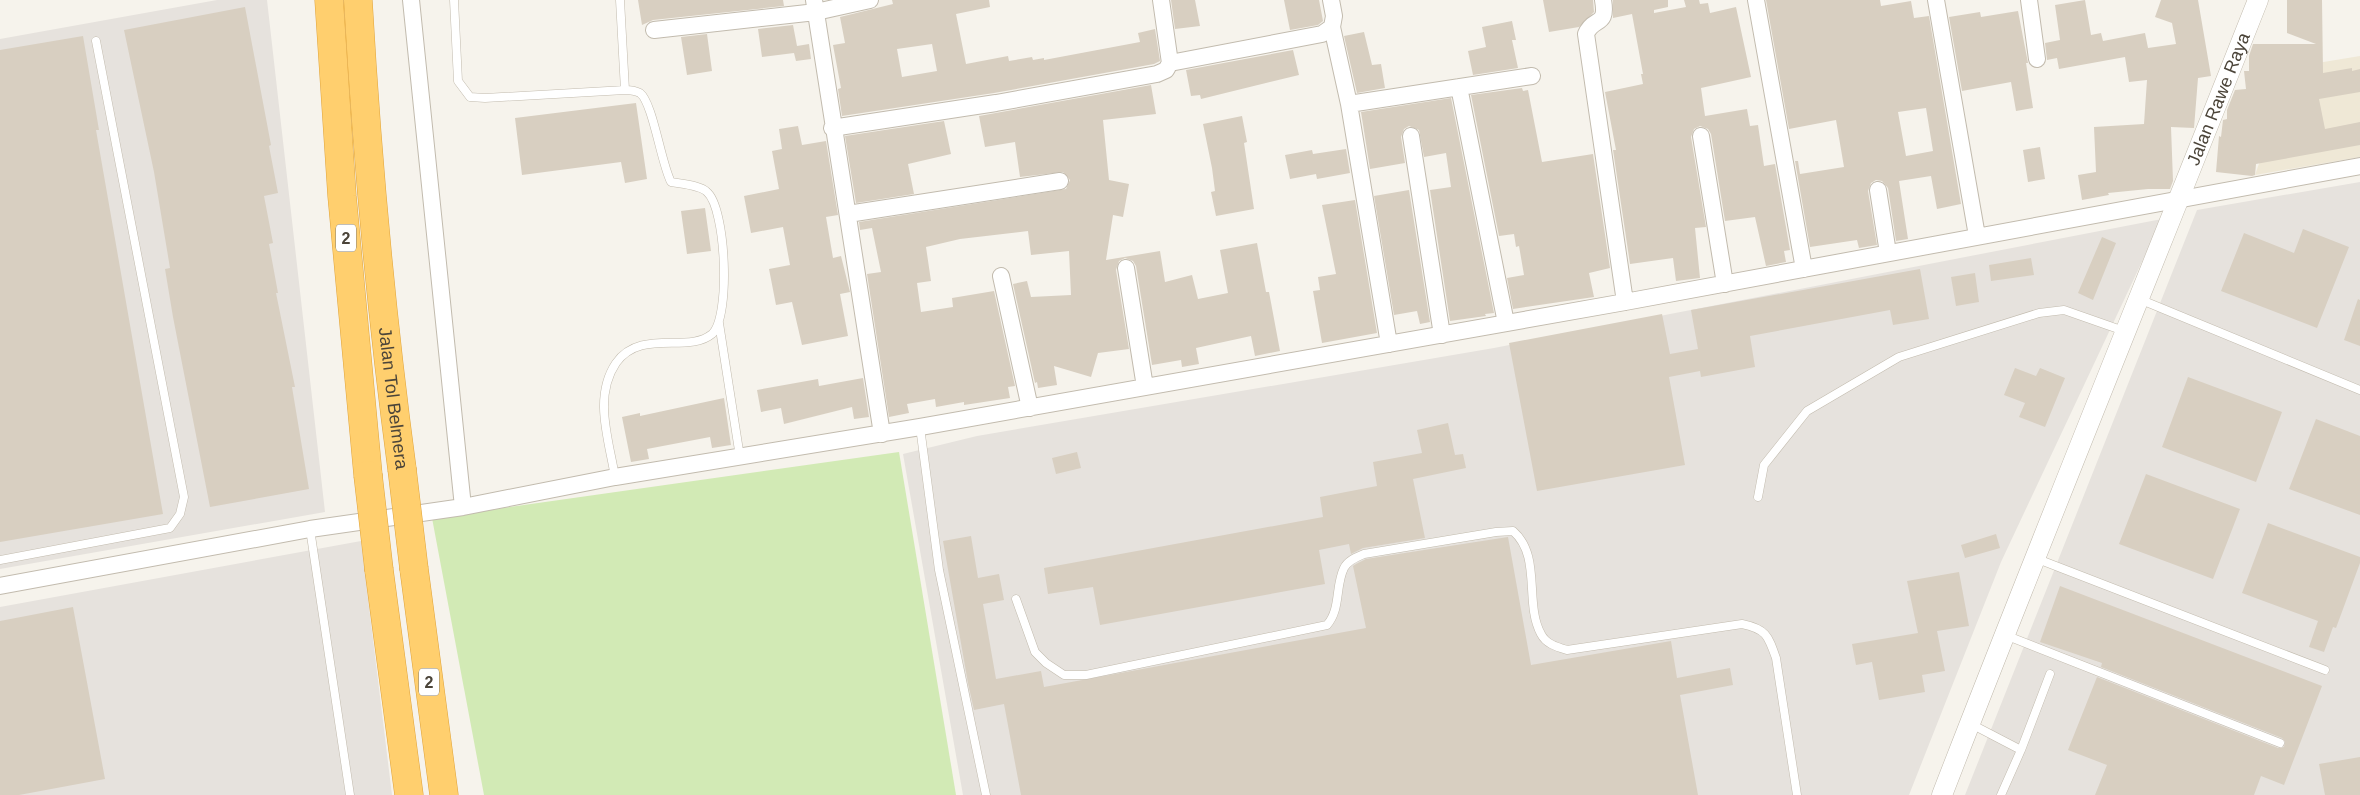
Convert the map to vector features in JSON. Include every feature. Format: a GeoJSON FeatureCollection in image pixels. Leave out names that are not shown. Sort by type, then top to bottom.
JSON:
{"type":"FeatureCollection","features":[{"type":"Feature","properties":{"kind":"highway","name":"Jalan Tol Belmera"},"geometry":{"type":"LineString","coordinates":[[329,0],[342,196],[368,475],[409,795]]}},
{"type":"Feature","properties":{"kind":"highway","name":"Jalan Tol Belmera"},"geometry":{"type":"LineString","coordinates":[[358,0],[377,249],[389,373],[444,795]]}},
{"type":"Feature","properties":{"kind":"street"},"geometry":{"type":"LineString","coordinates":[[411,0],[463,507]]}},
{"type":"Feature","properties":{"kind":"street"},"geometry":{"type":"LineString","coordinates":[[654,30],[815,6],[870,0]]}},
{"type":"Feature","properties":{"kind":"street"},"geometry":{"type":"LineString","coordinates":[[832,128],[996,103],[1157,74],[1166,70],[1170,63],[1161,0]]}},
{"type":"Feature","properties":{"kind":"street"},"geometry":{"type":"LineString","coordinates":[[1331,0],[1334,16],[1332,28],[1349,104],[1389,344]]}},
{"type":"Feature","properties":{"kind":"street"},"geometry":{"type":"LineString","coordinates":[[1603,0],[1605,15],[1602,20],[1589,28],[1586,34],[1625,302]]}},
{"type":"Feature","properties":{"kind":"street"},"geometry":{"type":"LineString","coordinates":[[1756,0],[1804,269]]}},
{"type":"Feature","properties":{"kind":"street"},"geometry":{"type":"LineString","coordinates":[[1936,0],[1977,236]]}},
{"type":"Feature","properties":{"kind":"street"},"geometry":{"type":"LineString","coordinates":[[2029,0],[2037,59]]}},
{"type":"Feature","properties":{"kind":"street","name":"Jalan Rawe Raya"},"geometry":{"type":"LineString","coordinates":[[1942,795],[2034,558],[2258,0]]}},
{"type":"Feature","properties":{"kind":"street"},"geometry":{"type":"LineString","coordinates":[[815,6],[832,128],[848,214],[882,434]]}},
{"type":"Feature","properties":{"kind":"street"},"geometry":{"type":"LineString","coordinates":[[1170,63],[1322,34],[1332,28]]}},
{"type":"Feature","properties":{"kind":"street"},"geometry":{"type":"LineString","coordinates":[[1349,104],[1532,76]]}},
{"type":"Feature","properties":{"kind":"street"},"geometry":{"type":"LineString","coordinates":[[1459,87],[1506,323]]}},
{"type":"Feature","properties":{"kind":"street"},"geometry":{"type":"LineString","coordinates":[[1411,136],[1442,334]]}},
{"type":"Feature","properties":{"kind":"street"},"geometry":{"type":"LineString","coordinates":[[1701,136],[1725,284]]}},
{"type":"Feature","properties":{"kind":"street"},"geometry":{"type":"LineString","coordinates":[[0,586],[310,530],[463,507],[615,477],[1030,408],[1725,284],[1977,236],[2173,214],[2360,166]]}},
{"type":"Feature","properties":{"kind":"street"},"geometry":{"type":"LineString","coordinates":[[848,214],[1060,181]]}},
{"type":"Feature","properties":{"kind":"street"},"geometry":{"type":"LineString","coordinates":[[1878,190],[1888,253]]}},
{"type":"Feature","properties":{"kind":"street"},"geometry":{"type":"LineString","coordinates":[[1126,268],[1145,387]]}},
{"type":"Feature","properties":{"kind":"street"},"geometry":{"type":"LineString","coordinates":[[1001,276],[1030,408]]}},
{"type":"Feature","properties":{"kind":"lane"},"geometry":{"type":"LineString","coordinates":[[454,0],[458,81],[470,97],[485,98],[625,90],[639,92],[645,98],[665,172],[671,182],[706,190],[716,203],[720,220],[724,296],[719,323],[740,457]]}},
{"type":"Feature","properties":{"kind":"lane"},"geometry":{"type":"LineString","coordinates":[[620,0],[625,90]]}},
{"type":"Feature","properties":{"kind":"lane"},"geometry":{"type":"LineString","coordinates":[[0,560],[170,528],[180,514],[184,497],[96,42]]}},
{"type":"Feature","properties":{"kind":"lane"},"geometry":{"type":"LineString","coordinates":[[2138,299],[2360,390]]}},
{"type":"Feature","properties":{"kind":"lane"},"geometry":{"type":"LineString","coordinates":[[1758,497],[1764,466],[1807,411],[1899,357],[2039,313],[2064,310],[2125,332]]}},
{"type":"Feature","properties":{"kind":"lane"},"geometry":{"type":"LineString","coordinates":[[615,477],[602,404],[610,376],[617,362],[630,350],[645,344],[697,340],[712,334],[719,323]]}},
{"type":"Feature","properties":{"kind":"lane"},"geometry":{"type":"LineString","coordinates":[[920,427],[939,570],[986,795]]}},
{"type":"Feature","properties":{"kind":"lane"},"geometry":{"type":"LineString","coordinates":[[310,530],[350,795]]}},
{"type":"Feature","properties":{"kind":"lane"},"geometry":{"type":"LineString","coordinates":[[1016,599],[1035,652],[1046,664],[1064,675],[1086,675],[1327,625],[1334,618],[1344,568],[1358,556],[1496,532],[1513,531],[1522,539],[1527,553],[1536,615],[1541,635],[1552,645],[1567,650],[1742,624],[1759,627],[1770,639],[1776,658],[1797,795]]}},
{"type":"Feature","properties":{"kind":"lane"},"geometry":{"type":"LineString","coordinates":[[2034,558],[2325,670]]}},
{"type":"Feature","properties":{"kind":"lane"},"geometry":{"type":"LineString","coordinates":[[2005,634],[2280,743]]}},
{"type":"Feature","properties":{"kind":"lane"},"geometry":{"type":"LineString","coordinates":[[2001,795],[2021,750],[2050,674]]}},
{"type":"Feature","properties":{"kind":"lane"},"geometry":{"type":"LineString","coordinates":[[1970,724],[2021,750]]}},
{"type":"Feature","properties":{"kind":"shaded area"},"geometry":{"type":"Polygon","coordinates":[[[217,0],[267,0],[325,512],[0,569],[0,39],[217,0]]]}},
{"type":"Feature","properties":{"kind":"shaded area"},"geometry":{"type":"Polygon","coordinates":[[[2360,56],[2360,157],[2255,175],[2293,67],[2360,56]]]}},
{"type":"Feature","properties":{"kind":"shaded area"},"geometry":{"type":"Polygon","coordinates":[[[2360,182],[2360,795],[1965,795],[2197,210],[2360,182]]]}},
{"type":"Feature","properties":{"kind":"shaded area"},"geometry":{"type":"Polygon","coordinates":[[[2162,219],[2001,562],[1909,795],[963,795],[903,454],[977,436],[1494,348],[2162,219]]]}},
{"type":"Feature","properties":{"kind":"shaded area"},"geometry":{"type":"Polygon","coordinates":[[[361,541],[392,795],[0,795],[0,607],[361,541]]]}},
{"type":"Feature","properties":{"kind":"green space"},"geometry":{"type":"Polygon","coordinates":[[[899,452],[956,795],[484,795],[432,518],[899,452]]]}},
{"type":"Feature","properties":{"kind":"building"},"geometry":{"type":"Polygon","coordinates":[[[638,0],[783,0],[784,6],[653,20],[642,25],[638,0]]]}},
{"type":"Feature","properties":{"kind":"building"},"geometry":{"type":"Polygon","coordinates":[[[892,0],[989,0],[990,7],[956,14],[966,64],[1008,56],[1009,61],[1032,57],[1033,60],[1044,58],[1044,60],[1140,42],[1138,33],[1155,29],[1160,61],[1154,64],[994,93],[842,116],[838,89],[841,88],[833,45],[845,43],[840,17],[893,4],[892,0]],[[932,44],[897,49],[902,77],[937,71],[932,44]]]}},
{"type":"Feature","properties":{"kind":"building"},"geometry":{"type":"Polygon","coordinates":[[[1171,0],[1195,0],[1200,26],[1175,29],[1171,0]]]}},
{"type":"Feature","properties":{"kind":"building"},"geometry":{"type":"Polygon","coordinates":[[[1284,0],[1319,0],[1323,21],[1318,25],[1290,30],[1284,0]]]}},
{"type":"Feature","properties":{"kind":"building"},"geometry":{"type":"Polygon","coordinates":[[[1543,0],[1593,0],[1594,12],[1579,27],[1549,32],[1543,0]]]}},
{"type":"Feature","properties":{"kind":"building"},"geometry":{"type":"Polygon","coordinates":[[[1613,0],[1668,0],[1668,7],[1654,10],[1654,13],[1686,7],[1684,0],[1699,0],[1700,4],[1708,3],[1710,13],[1736,7],[1751,77],[1701,88],[1705,116],[1747,109],[1750,126],[1758,125],[1764,166],[1775,164],[1790,250],[1784,251],[1786,262],[1766,266],[1755,217],[1725,221],[1711,134],[1708,129],[1700,126],[1694,129],[1691,137],[1706,227],[1695,228],[1700,278],[1676,281],[1673,258],[1630,264],[1613,150],[1616,150],[1605,92],[1643,84],[1641,74],[1643,74],[1632,14],[1613,18],[1613,0]]]}},
{"type":"Feature","properties":{"kind":"building"},"geometry":{"type":"Polygon","coordinates":[[[1766,0],[1880,0],[1881,6],[1911,1],[1914,18],[1929,16],[1961,204],[1937,209],[1931,176],[1899,181],[1908,239],[1896,241],[1888,188],[1882,181],[1876,180],[1871,183],[1868,191],[1877,245],[1859,248],[1857,240],[1810,247],[1795,161],[1798,161],[1800,174],[1844,167],[1836,120],[1789,129],[1766,0]],[[1926,108],[1898,112],[1906,156],[1933,151],[1926,108]]]}},
{"type":"Feature","properties":{"kind":"building"},"geometry":{"type":"Polygon","coordinates":[[[2085,0],[2091,35],[2101,33],[2103,41],[2145,33],[2148,48],[2176,44],[2172,23],[2155,17],[2161,0],[2198,0],[2211,76],[2198,78],[2194,128],[2171,127],[2173,181],[2170,189],[2108,193],[2109,195],[2082,200],[2078,175],[2096,172],[2094,127],[2144,124],[2147,80],[2129,82],[2125,57],[2059,69],[2057,58],[2047,60],[2045,43],[2060,40],[2055,5],[2085,0]]]}},
{"type":"Feature","properties":{"kind":"building"},"geometry":{"type":"Polygon","coordinates":[[[2287,0],[2322,0],[2323,73],[2352,68],[2352,71],[2360,69],[2360,92],[2319,99],[2325,129],[2360,122],[2360,145],[2256,164],[2255,175],[2252,176],[2216,172],[2219,136],[2221,137],[2223,120],[2227,119],[2227,110],[2235,90],[2246,89],[2244,71],[2249,71],[2249,56],[2253,44],[2316,44],[2287,33],[2287,0]]]}},
{"type":"Feature","properties":{"kind":"building"},"geometry":{"type":"Polygon","coordinates":[[[245,7],[278,193],[264,196],[273,243],[269,244],[278,293],[276,293],[295,387],[292,387],[309,489],[210,507],[173,317],[165,269],[170,268],[154,172],[124,30],[245,7]]]}},
{"type":"Feature","properties":{"kind":"building"},"geometry":{"type":"Polygon","coordinates":[[[2018,11],[2028,63],[2026,63],[2033,108],[2016,111],[2011,82],[1962,91],[1949,17],[1980,12],[1981,17],[2018,11]]]}},
{"type":"Feature","properties":{"kind":"building"},"geometry":{"type":"Polygon","coordinates":[[[1512,21],[1516,40],[1512,40],[1518,68],[1473,75],[1468,51],[1486,47],[1482,27],[1512,21]]]}},
{"type":"Feature","properties":{"kind":"building"},"geometry":{"type":"Polygon","coordinates":[[[793,25],[797,46],[809,44],[811,59],[796,61],[794,53],[762,57],[758,29],[793,25]]]}},
{"type":"Feature","properties":{"kind":"building"},"geometry":{"type":"Polygon","coordinates":[[[1364,32],[1372,65],[1381,64],[1385,88],[1357,93],[1344,36],[1364,32]]]}},
{"type":"Feature","properties":{"kind":"building"},"geometry":{"type":"Polygon","coordinates":[[[707,34],[712,71],[687,75],[681,37],[707,34]]]}},
{"type":"Feature","properties":{"kind":"building"},"geometry":{"type":"Polygon","coordinates":[[[83,36],[99,130],[96,130],[163,514],[0,542],[0,50],[83,36]]]}},
{"type":"Feature","properties":{"kind":"building"},"geometry":{"type":"Polygon","coordinates":[[[1293,50],[1299,75],[1201,99],[1200,95],[1191,96],[1186,70],[1293,50]]]}},
{"type":"Feature","properties":{"kind":"building"},"geometry":{"type":"Polygon","coordinates":[[[1151,85],[1156,114],[1103,120],[1109,180],[1129,184],[1123,217],[1113,215],[1106,260],[1160,251],[1165,282],[1192,275],[1198,299],[1228,293],[1220,250],[1257,243],[1266,292],[1269,292],[1280,351],[1255,356],[1251,336],[1196,348],[1199,364],[1182,367],[1181,360],[1152,365],[1136,266],[1133,261],[1125,258],[1119,261],[1116,270],[1129,349],[1098,353],[1091,377],[1054,366],[1057,385],[1038,388],[1037,382],[1035,383],[1013,284],[1027,281],[1031,297],[1071,295],[1069,251],[1031,255],[1028,231],[960,239],[926,247],[931,281],[917,283],[921,312],[953,307],[952,298],[994,291],[1015,386],[1008,387],[1010,398],[964,405],[964,402],[936,407],[935,399],[907,404],[909,413],[889,417],[867,274],[881,272],[872,228],[860,230],[859,222],[1066,189],[1070,180],[1063,172],[1020,177],[1015,142],[985,147],[979,116],[1151,85]]]}},
{"type":"Feature","properties":{"kind":"building"},"geometry":{"type":"Polygon","coordinates":[[[1522,88],[1523,91],[1528,90],[1542,162],[1593,154],[1610,268],[1589,273],[1594,297],[1513,309],[1507,278],[1524,275],[1519,246],[1516,247],[1514,234],[1499,236],[1471,95],[1522,88]]]}},
{"type":"Feature","properties":{"kind":"building"},"geometry":{"type":"Polygon","coordinates":[[[1451,98],[1494,313],[1485,314],[1486,316],[1450,321],[1430,190],[1451,187],[1446,153],[1424,157],[1419,130],[1409,126],[1404,129],[1401,137],[1405,163],[1370,169],[1361,112],[1451,98]]]}},
{"type":"Feature","properties":{"kind":"building"},"geometry":{"type":"Polygon","coordinates":[[[636,103],[647,179],[625,183],[621,162],[522,175],[515,118],[636,103]]]}},
{"type":"Feature","properties":{"kind":"building"},"geometry":{"type":"Polygon","coordinates":[[[1242,116],[1247,142],[1244,143],[1254,209],[1216,216],[1211,192],[1215,191],[1212,168],[1203,124],[1242,116]]]}},
{"type":"Feature","properties":{"kind":"building"},"geometry":{"type":"Polygon","coordinates":[[[944,121],[951,154],[908,164],[914,194],[856,203],[845,136],[944,121]]]}},
{"type":"Feature","properties":{"kind":"building"},"geometry":{"type":"Polygon","coordinates":[[[798,126],[802,145],[826,141],[838,215],[826,217],[833,258],[841,256],[850,292],[840,294],[848,336],[802,345],[792,302],[776,305],[769,269],[790,265],[783,227],[751,233],[744,196],[779,189],[772,151],[782,149],[779,129],[798,126]]]}},
{"type":"Feature","properties":{"kind":"building"},"geometry":{"type":"Polygon","coordinates":[[[2040,147],[2045,179],[2028,182],[2023,150],[2040,147]]]}},
{"type":"Feature","properties":{"kind":"building"},"geometry":{"type":"Polygon","coordinates":[[[1346,149],[1350,173],[1317,179],[1316,174],[1290,179],[1285,155],[1312,150],[1313,154],[1346,149]]]}},
{"type":"Feature","properties":{"kind":"building"},"geometry":{"type":"Polygon","coordinates":[[[1409,190],[1430,322],[1420,324],[1417,311],[1394,315],[1374,196],[1409,190]]]}},
{"type":"Feature","properties":{"kind":"building"},"geometry":{"type":"Polygon","coordinates":[[[1355,200],[1377,333],[1322,343],[1313,291],[1320,290],[1318,277],[1336,274],[1322,205],[1355,200]]]}},
{"type":"Feature","properties":{"kind":"building"},"geometry":{"type":"Polygon","coordinates":[[[705,208],[711,251],[687,254],[681,211],[705,208]]]}},
{"type":"Feature","properties":{"kind":"building"},"geometry":{"type":"Polygon","coordinates":[[[2303,229],[2349,247],[2317,328],[2221,291],[2244,233],[2294,253],[2303,229]]]}},
{"type":"Feature","properties":{"kind":"building"},"geometry":{"type":"Polygon","coordinates":[[[2102,237],[2116,243],[2093,300],[2078,293],[2102,237]]]}},
{"type":"Feature","properties":{"kind":"building"},"geometry":{"type":"Polygon","coordinates":[[[2031,258],[2034,275],[1991,281],[1989,265],[2031,258]]]}},
{"type":"Feature","properties":{"kind":"building"},"geometry":{"type":"Polygon","coordinates":[[[1920,269],[1929,319],[1893,325],[1890,310],[1750,336],[1755,367],[1701,377],[1700,371],[1669,377],[1685,465],[1537,491],[1509,343],[1662,314],[1670,354],[1698,349],[1691,310],[1920,269]]]}},
{"type":"Feature","properties":{"kind":"building"},"geometry":{"type":"Polygon","coordinates":[[[1975,273],[1979,302],[1956,306],[1951,277],[1975,273]]]}},
{"type":"Feature","properties":{"kind":"building"},"geometry":{"type":"Polygon","coordinates":[[[2358,299],[2360,300],[2360,346],[2344,340],[2358,299]]]}},
{"type":"Feature","properties":{"kind":"building"},"geometry":{"type":"Polygon","coordinates":[[[2015,368],[2036,376],[2040,368],[2065,378],[2045,427],[2019,417],[2025,403],[2004,395],[2015,368]]]}},
{"type":"Feature","properties":{"kind":"building"},"geometry":{"type":"Polygon","coordinates":[[[2188,377],[2282,412],[2256,482],[2162,447],[2188,377]]]}},
{"type":"Feature","properties":{"kind":"building"},"geometry":{"type":"Polygon","coordinates":[[[863,378],[869,417],[854,419],[852,407],[784,424],[781,408],[761,412],[757,390],[818,379],[819,386],[863,378]]]}},
{"type":"Feature","properties":{"kind":"building"},"geometry":{"type":"Polygon","coordinates":[[[724,398],[731,445],[712,448],[710,437],[647,449],[649,459],[631,462],[622,417],[640,413],[640,416],[724,398]]]}},
{"type":"Feature","properties":{"kind":"building"},"geometry":{"type":"Polygon","coordinates":[[[2316,419],[2360,436],[2360,515],[2289,489],[2316,419]]]}},
{"type":"Feature","properties":{"kind":"building"},"geometry":{"type":"Polygon","coordinates":[[[1448,423],[1455,455],[1463,454],[1466,468],[1413,479],[1425,538],[1363,548],[1351,554],[1349,544],[1319,550],[1325,584],[1100,625],[1093,587],[1048,594],[1044,568],[1323,517],[1320,497],[1377,486],[1373,462],[1422,453],[1417,430],[1448,423]]]}},
{"type":"Feature","properties":{"kind":"building"},"geometry":{"type":"Polygon","coordinates":[[[1077,452],[1081,468],[1056,474],[1052,458],[1077,452]]]}},
{"type":"Feature","properties":{"kind":"building"},"geometry":{"type":"Polygon","coordinates":[[[2146,474],[2240,509],[2213,579],[2119,544],[2146,474]]]}},
{"type":"Feature","properties":{"kind":"building"},"geometry":{"type":"Polygon","coordinates":[[[2268,523],[2360,557],[2360,563],[2336,628],[2333,627],[2324,652],[2309,647],[2318,621],[2242,593],[2268,523]]]}},
{"type":"Feature","properties":{"kind":"building"},"geometry":{"type":"Polygon","coordinates":[[[1996,534],[2000,548],[1965,558],[1961,545],[1996,534]]]}},
{"type":"Feature","properties":{"kind":"building"},"geometry":{"type":"Polygon","coordinates":[[[971,536],[978,578],[999,574],[1004,600],[983,604],[996,679],[1041,671],[1044,687],[1366,628],[1353,566],[1356,564],[1366,559],[1508,537],[1531,665],[1671,641],[1677,678],[1730,668],[1733,685],[1680,695],[1698,795],[1021,795],[1004,704],[974,710],[968,683],[943,541],[971,536]]]}},
{"type":"Feature","properties":{"kind":"building"},"geometry":{"type":"Polygon","coordinates":[[[1959,572],[1969,626],[1937,631],[1945,671],[1922,675],[1925,692],[1879,700],[1872,662],[1856,665],[1852,644],[1918,633],[1907,581],[1959,572]]]}},
{"type":"Feature","properties":{"kind":"building"},"geometry":{"type":"Polygon","coordinates":[[[2060,586],[2322,686],[2284,785],[2261,776],[2254,795],[2095,795],[2107,765],[2068,750],[2097,677],[2278,748],[2284,747],[2285,742],[2282,738],[2101,667],[2102,663],[2040,642],[2060,586]]]}},
{"type":"Feature","properties":{"kind":"building"},"geometry":{"type":"Polygon","coordinates":[[[73,607],[105,779],[19,795],[0,795],[0,621],[73,607]]]}},
{"type":"Feature","properties":{"kind":"building"},"geometry":{"type":"Polygon","coordinates":[[[2360,757],[2360,795],[2325,795],[2319,764],[2360,757]]]}}]}
